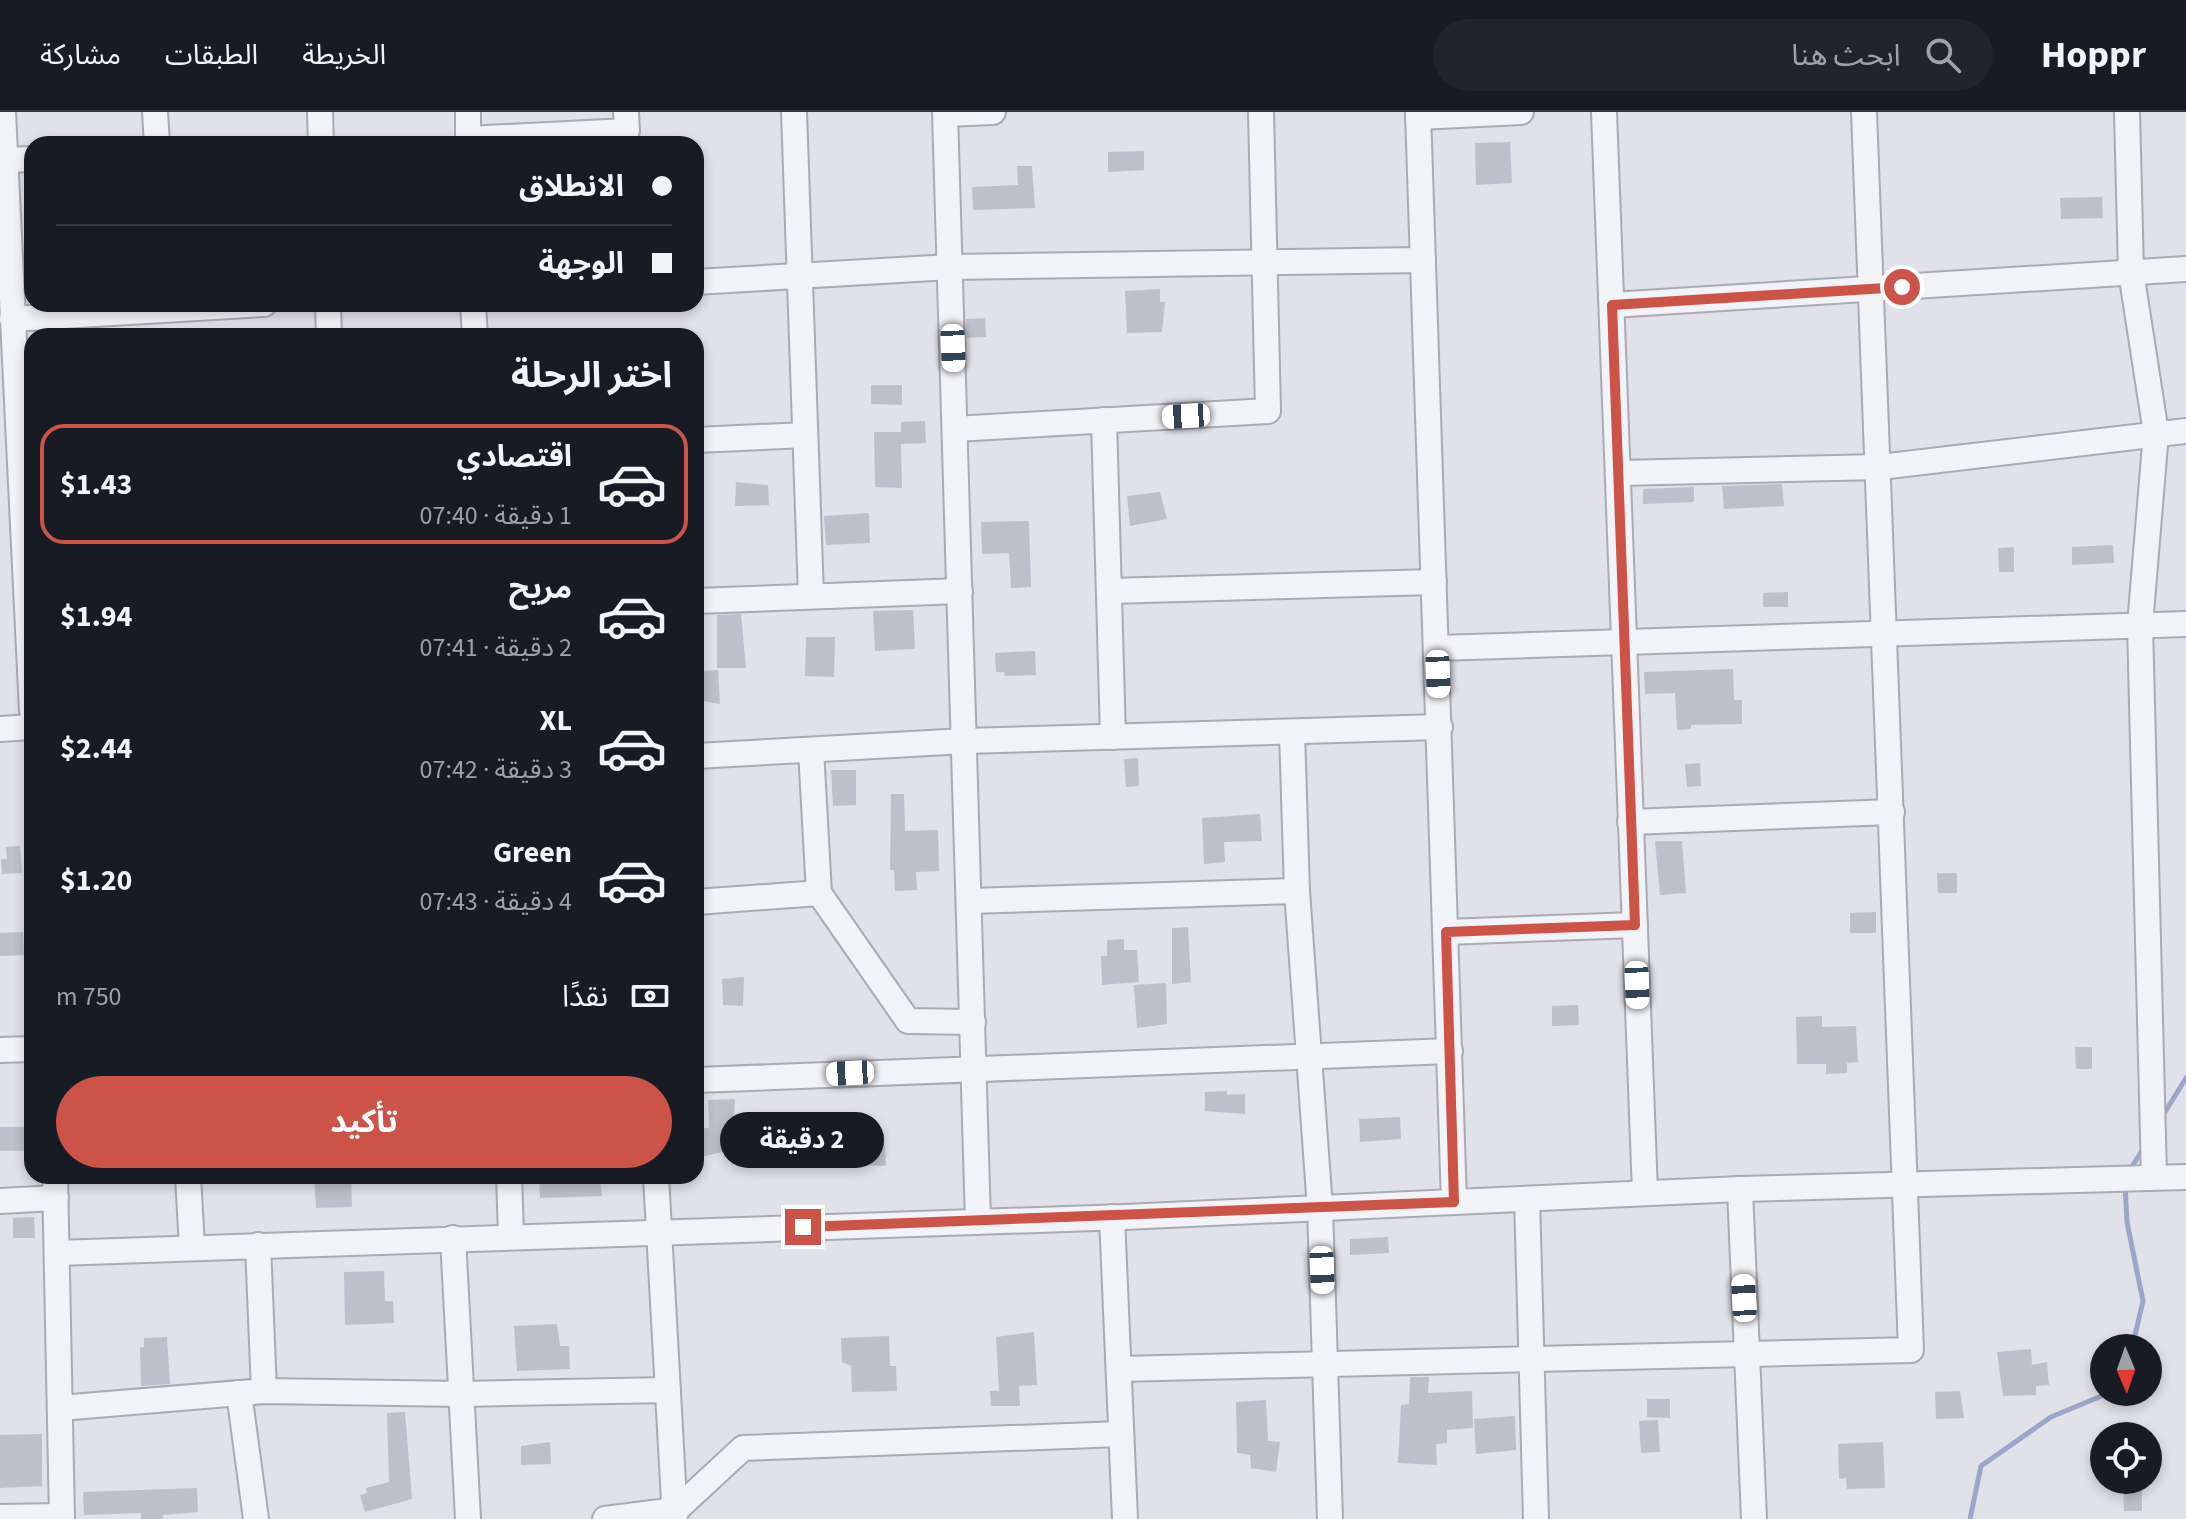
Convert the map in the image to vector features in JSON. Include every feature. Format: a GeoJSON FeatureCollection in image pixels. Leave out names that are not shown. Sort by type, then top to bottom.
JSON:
{"type":"FeatureCollection","features":[{"type":"Feature","properties":{"kind":"street"},"geometry":{"type":"LineString","coordinates":[[3,112],[12,319],[24,443]]}},
{"type":"Feature","properties":{"kind":"street"},"geometry":{"type":"LineString","coordinates":[[155,112],[156,136]]}},
{"type":"Feature","properties":{"kind":"street"},"geometry":{"type":"LineString","coordinates":[[320,112],[321,136]]}},
{"type":"Feature","properties":{"kind":"street"},"geometry":{"type":"LineString","coordinates":[[468,112],[468,136]]}},
{"type":"Feature","properties":{"kind":"street"},"geometry":{"type":"LineString","coordinates":[[555,136],[627,131],[626,112]]}},
{"type":"Feature","properties":{"kind":"street"},"geometry":{"type":"LineString","coordinates":[[794,112],[811,596]]}},
{"type":"Feature","properties":{"kind":"street"},"geometry":{"type":"LineString","coordinates":[[978,1222],[946,113],[993,112]]}},
{"type":"Feature","properties":{"kind":"street"},"geometry":{"type":"LineString","coordinates":[[955,429],[1268,411],[1261,112]]}},
{"type":"Feature","properties":{"kind":"street"},"geometry":{"type":"LineString","coordinates":[[1454,1202],[1418,115],[1521,112]]}},
{"type":"Feature","properties":{"kind":"street"},"geometry":{"type":"LineString","coordinates":[[1604,112],[1645,1193]]}},
{"type":"Feature","properties":{"kind":"street"},"geometry":{"type":"LineString","coordinates":[[1120,1369],[1911,1350],[1880,467],[1864,112]]}},
{"type":"Feature","properties":{"kind":"street"},"geometry":{"type":"LineString","coordinates":[[2127,112],[2131,272],[2156,433],[2140,625],[2154,1177]]}},
{"type":"Feature","properties":{"kind":"street"},"geometry":{"type":"LineString","coordinates":[[5,160],[24,159]]}},
{"type":"Feature","properties":{"kind":"street"},"geometry":{"type":"LineString","coordinates":[[704,282],[950,267],[1423,260]]}},
{"type":"Feature","properties":{"kind":"street"},"geometry":{"type":"LineString","coordinates":[[1612,305],[2186,269]]}},
{"type":"Feature","properties":{"kind":"street"},"geometry":{"type":"LineString","coordinates":[[12,319],[130,312]]}},
{"type":"Feature","properties":{"kind":"street"},"geometry":{"type":"LineString","coordinates":[[1104,420],[1113,737]]}},
{"type":"Feature","properties":{"kind":"street"},"geometry":{"type":"LineString","coordinates":[[1619,473],[1880,467],[2186,431]]}},
{"type":"Feature","properties":{"kind":"street"},"geometry":{"type":"LineString","coordinates":[[704,440],[805,435]]}},
{"type":"Feature","properties":{"kind":"street"},"geometry":{"type":"LineString","coordinates":[[24,462],[12,576],[24,657]]}},
{"type":"Feature","properties":{"kind":"street"},"geometry":{"type":"LineString","coordinates":[[1109,591],[1434,582]]}},
{"type":"Feature","properties":{"kind":"street"},"geometry":{"type":"LineString","coordinates":[[704,601],[960,591]]}},
{"type":"Feature","properties":{"kind":"street"},"geometry":{"type":"LineString","coordinates":[[1437,648],[2186,624]]}},
{"type":"Feature","properties":{"kind":"street"},"geometry":{"type":"LineString","coordinates":[[704,756],[965,741],[1440,727]]}},
{"type":"Feature","properties":{"kind":"street"},"geometry":{"type":"LineString","coordinates":[[0,729],[24,728]]}},
{"type":"Feature","properties":{"kind":"street"},"geometry":{"type":"LineString","coordinates":[[1292,732],[1297,891],[1320,1208],[1330,1519]]}},
{"type":"Feature","properties":{"kind":"street"},"geometry":{"type":"LineString","coordinates":[[811,750],[819,893],[908,1021],[973,1022]]}},
{"type":"Feature","properties":{"kind":"street"},"geometry":{"type":"LineString","coordinates":[[1630,822],[1892,812]]}},
{"type":"Feature","properties":{"kind":"street"},"geometry":{"type":"LineString","coordinates":[[970,901],[1297,891]]}},
{"type":"Feature","properties":{"kind":"street"},"geometry":{"type":"LineString","coordinates":[[704,901],[819,893]]}},
{"type":"Feature","properties":{"kind":"street"},"geometry":{"type":"LineString","coordinates":[[1446,932],[1635,925]]}},
{"type":"Feature","properties":{"kind":"street"},"geometry":{"type":"LineString","coordinates":[[0,1050],[24,1049]]}},
{"type":"Feature","properties":{"kind":"street"},"geometry":{"type":"LineString","coordinates":[[704,1080],[1450,1051]]}},
{"type":"Feature","properties":{"kind":"street"},"geometry":{"type":"LineString","coordinates":[[57,1253],[1112,1217],[1740,1189],[2186,1177]]}},
{"type":"Feature","properties":{"kind":"street"},"geometry":{"type":"LineString","coordinates":[[188,1184],[192,1248]]}},
{"type":"Feature","properties":{"kind":"street"},"geometry":{"type":"LineString","coordinates":[[509,1184],[511,1236]]}},
{"type":"Feature","properties":{"kind":"street"},"geometry":{"type":"LineString","coordinates":[[656,1184],[675,1515]]}},
{"type":"Feature","properties":{"kind":"street"},"geometry":{"type":"LineString","coordinates":[[0,1201],[55,1187],[62,1517],[0,1517]]}},
{"type":"Feature","properties":{"kind":"street"},"geometry":{"type":"LineString","coordinates":[[1740,1189],[1754,1519]]}},
{"type":"Feature","properties":{"kind":"street"},"geometry":{"type":"LineString","coordinates":[[1527,1199],[1536,1519]]}},
{"type":"Feature","properties":{"kind":"street"},"geometry":{"type":"LineString","coordinates":[[1112,1217],[1125,1519]]}},
{"type":"Feature","properties":{"kind":"street"},"geometry":{"type":"LineString","coordinates":[[453,1238],[468,1519]]}},
{"type":"Feature","properties":{"kind":"street"},"geometry":{"type":"LineString","coordinates":[[258,1245],[264,1391]]}},
{"type":"Feature","properties":{"kind":"street"},"geometry":{"type":"LineString","coordinates":[[60,1408],[264,1391],[462,1394],[668,1390]]}},
{"type":"Feature","properties":{"kind":"street"},"geometry":{"type":"LineString","coordinates":[[239,1393],[256,1519]]}},
{"type":"Feature","properties":{"kind":"street"},"geometry":{"type":"LineString","coordinates":[[605,1519],[675,1515],[743,1448],[1121,1434]]}},
{"type":"Feature","properties":{"kind":"building"},"geometry":{"type":"Polygon","coordinates":[[[1510,142],[1512,183],[1476,185],[1475,143],[1510,142]]]}},
{"type":"Feature","properties":{"kind":"building"},"geometry":{"type":"Polygon","coordinates":[[[1144,151],[1144,170],[1108,172],[1108,152],[1144,151]]]}},
{"type":"Feature","properties":{"kind":"building"},"geometry":{"type":"Polygon","coordinates":[[[1017,166],[1032,166],[1035,208],[973,210],[972,187],[1018,185],[1017,166]]]}},
{"type":"Feature","properties":{"kind":"building"},"geometry":{"type":"Polygon","coordinates":[[[2102,197],[2103,218],[2061,219],[2060,198],[2102,197]]]}},
{"type":"Feature","properties":{"kind":"building"},"geometry":{"type":"Polygon","coordinates":[[[1160,289],[1160,302],[1165,302],[1162,332],[1127,333],[1125,291],[1160,289]]]}},
{"type":"Feature","properties":{"kind":"building"},"geometry":{"type":"Polygon","coordinates":[[[985,318],[986,337],[967,338],[966,319],[985,318]]]}},
{"type":"Feature","properties":{"kind":"building"},"geometry":{"type":"Polygon","coordinates":[[[871,385],[902,385],[902,405],[871,404],[871,385]]]}},
{"type":"Feature","properties":{"kind":"building"},"geometry":{"type":"Polygon","coordinates":[[[925,421],[926,443],[901,444],[902,488],[875,487],[874,432],[901,432],[901,422],[925,421]]]}},
{"type":"Feature","properties":{"kind":"building"},"geometry":{"type":"Polygon","coordinates":[[[736,482],[768,485],[769,505],[735,506],[736,482]]]}},
{"type":"Feature","properties":{"kind":"building"},"geometry":{"type":"Polygon","coordinates":[[[1782,484],[1784,506],[1724,509],[1722,486],[1782,484]]]}},
{"type":"Feature","properties":{"kind":"building"},"geometry":{"type":"Polygon","coordinates":[[[1694,487],[1694,502],[1643,504],[1643,489],[1694,487]]]}},
{"type":"Feature","properties":{"kind":"building"},"geometry":{"type":"Polygon","coordinates":[[[1160,492],[1167,519],[1130,526],[1127,496],[1160,492]]]}},
{"type":"Feature","properties":{"kind":"building"},"geometry":{"type":"Polygon","coordinates":[[[869,513],[870,543],[826,545],[824,516],[869,513]]]}},
{"type":"Feature","properties":{"kind":"building"},"geometry":{"type":"Polygon","coordinates":[[[1029,521],[1031,587],[1011,588],[1009,553],[982,554],[981,522],[1029,521]]]}},
{"type":"Feature","properties":{"kind":"building"},"geometry":{"type":"Polygon","coordinates":[[[2113,545],[2114,563],[2072,565],[2072,547],[2113,545]]]}},
{"type":"Feature","properties":{"kind":"building"},"geometry":{"type":"Polygon","coordinates":[[[2014,547],[2014,572],[1999,572],[1998,548],[2014,547]]]}},
{"type":"Feature","properties":{"kind":"building"},"geometry":{"type":"Polygon","coordinates":[[[1788,592],[1788,607],[1763,607],[1763,593],[1788,592]]]}},
{"type":"Feature","properties":{"kind":"building"},"geometry":{"type":"Polygon","coordinates":[[[913,610],[915,649],[875,651],[873,611],[913,610]]]}},
{"type":"Feature","properties":{"kind":"building"},"geometry":{"type":"Polygon","coordinates":[[[741,614],[746,668],[717,668],[717,615],[741,614]]]}},
{"type":"Feature","properties":{"kind":"building"},"geometry":{"type":"Polygon","coordinates":[[[806,637],[835,637],[834,677],[805,676],[806,637]]]}},
{"type":"Feature","properties":{"kind":"building"},"geometry":{"type":"Polygon","coordinates":[[[1035,651],[1036,675],[1005,676],[1004,672],[996,672],[995,653],[1035,651]]]}},
{"type":"Feature","properties":{"kind":"building"},"geometry":{"type":"Polygon","coordinates":[[[1733,669],[1734,700],[1742,700],[1742,724],[1691,725],[1691,729],[1677,730],[1675,693],[1645,694],[1644,672],[1733,669]]]}},
{"type":"Feature","properties":{"kind":"building"},"geometry":{"type":"Polygon","coordinates":[[[718,670],[720,704],[704,701],[704,671],[718,670]]]}},
{"type":"Feature","properties":{"kind":"building"},"geometry":{"type":"Polygon","coordinates":[[[1138,758],[1139,786],[1126,787],[1124,759],[1138,758]]]}},
{"type":"Feature","properties":{"kind":"building"},"geometry":{"type":"Polygon","coordinates":[[[1700,763],[1701,786],[1687,787],[1685,764],[1700,763]]]}},
{"type":"Feature","properties":{"kind":"building"},"geometry":{"type":"Polygon","coordinates":[[[831,770],[856,770],[856,805],[833,806],[831,770]]]}},
{"type":"Feature","properties":{"kind":"building"},"geometry":{"type":"Polygon","coordinates":[[[891,794],[904,794],[905,831],[938,830],[939,871],[916,872],[917,890],[895,891],[894,870],[890,870],[891,794]]]}},
{"type":"Feature","properties":{"kind":"building"},"geometry":{"type":"Polygon","coordinates":[[[1260,814],[1262,841],[1224,842],[1225,862],[1204,864],[1202,818],[1260,814]]]}},
{"type":"Feature","properties":{"kind":"building"},"geometry":{"type":"Polygon","coordinates":[[[1655,841],[1682,841],[1686,893],[1660,895],[1655,841]]]}},
{"type":"Feature","properties":{"kind":"building"},"geometry":{"type":"Polygon","coordinates":[[[20,846],[22,873],[2,874],[1,859],[7,859],[6,847],[20,846]]]}},
{"type":"Feature","properties":{"kind":"building"},"geometry":{"type":"Polygon","coordinates":[[[1937,873],[1957,873],[1957,893],[1938,893],[1937,873]]]}},
{"type":"Feature","properties":{"kind":"building"},"geometry":{"type":"Polygon","coordinates":[[[1876,912],[1876,933],[1850,933],[1850,913],[1876,912]]]}},
{"type":"Feature","properties":{"kind":"building"},"geometry":{"type":"Polygon","coordinates":[[[1188,927],[1191,982],[1172,984],[1172,928],[1188,927]]]}},
{"type":"Feature","properties":{"kind":"building"},"geometry":{"type":"Polygon","coordinates":[[[23,932],[24,955],[0,956],[0,933],[23,932]]]}},
{"type":"Feature","properties":{"kind":"building"},"geometry":{"type":"Polygon","coordinates":[[[1124,939],[1124,950],[1137,950],[1139,982],[1102,985],[1101,956],[1107,956],[1107,940],[1124,939]]]}},
{"type":"Feature","properties":{"kind":"building"},"geometry":{"type":"Polygon","coordinates":[[[744,977],[743,1006],[723,1005],[722,979],[744,977]]]}},
{"type":"Feature","properties":{"kind":"building"},"geometry":{"type":"Polygon","coordinates":[[[1166,983],[1167,1024],[1137,1028],[1134,985],[1166,983]]]}},
{"type":"Feature","properties":{"kind":"building"},"geometry":{"type":"Polygon","coordinates":[[[1578,1005],[1579,1025],[1552,1026],[1552,1006],[1578,1005]]]}},
{"type":"Feature","properties":{"kind":"building"},"geometry":{"type":"Polygon","coordinates":[[[1822,1016],[1822,1027],[1856,1026],[1858,1062],[1847,1063],[1847,1073],[1826,1074],[1826,1064],[1797,1064],[1796,1017],[1822,1016]]]}},
{"type":"Feature","properties":{"kind":"building"},"geometry":{"type":"Polygon","coordinates":[[[2075,1047],[2092,1047],[2092,1069],[2076,1069],[2075,1047]]]}},
{"type":"Feature","properties":{"kind":"building"},"geometry":{"type":"Polygon","coordinates":[[[1227,1091],[1227,1095],[1245,1094],[1245,1114],[1205,1111],[1205,1092],[1227,1091]]]}},
{"type":"Feature","properties":{"kind":"building"},"geometry":{"type":"Polygon","coordinates":[[[735,1099],[734,1114],[752,1113],[753,1129],[747,1129],[747,1146],[704,1156],[704,1128],[709,1128],[708,1100],[735,1099]]]}},
{"type":"Feature","properties":{"kind":"building"},"geometry":{"type":"Polygon","coordinates":[[[1400,1117],[1401,1139],[1360,1142],[1359,1119],[1400,1117]]]}},
{"type":"Feature","properties":{"kind":"building"},"geometry":{"type":"Polygon","coordinates":[[[0,1127],[24,1127],[24,1151],[0,1151],[0,1127]]]}},
{"type":"Feature","properties":{"kind":"building"},"geometry":{"type":"Polygon","coordinates":[[[884,1133],[886,1166],[859,1165],[859,1151],[871,1151],[869,1134],[884,1133]]]}},
{"type":"Feature","properties":{"kind":"building"},"geometry":{"type":"Polygon","coordinates":[[[314,1184],[351,1184],[352,1207],[316,1208],[314,1184]]]}},
{"type":"Feature","properties":{"kind":"building"},"geometry":{"type":"Polygon","coordinates":[[[539,1184],[601,1184],[602,1196],[540,1198],[539,1184]]]}},
{"type":"Feature","properties":{"kind":"building"},"geometry":{"type":"Polygon","coordinates":[[[34,1217],[35,1238],[13,1238],[13,1218],[34,1217]]]}},
{"type":"Feature","properties":{"kind":"building"},"geometry":{"type":"Polygon","coordinates":[[[1388,1237],[1389,1253],[1350,1255],[1350,1239],[1388,1237]]]}},
{"type":"Feature","properties":{"kind":"building"},"geometry":{"type":"Polygon","coordinates":[[[384,1271],[385,1301],[393,1301],[394,1323],[345,1325],[344,1272],[384,1271]]]}},
{"type":"Feature","properties":{"kind":"building"},"geometry":{"type":"Polygon","coordinates":[[[557,1324],[560,1346],[569,1346],[570,1369],[517,1371],[514,1326],[557,1324]]]}},
{"type":"Feature","properties":{"kind":"building"},"geometry":{"type":"Polygon","coordinates":[[[1034,1332],[1037,1385],[1019,1386],[1020,1406],[991,1406],[990,1391],[999,1391],[996,1337],[1034,1332]]]}},
{"type":"Feature","properties":{"kind":"building"},"geometry":{"type":"Polygon","coordinates":[[[889,1336],[890,1366],[896,1366],[897,1391],[852,1392],[851,1366],[842,1362],[841,1338],[889,1336]]]}},
{"type":"Feature","properties":{"kind":"building"},"geometry":{"type":"Polygon","coordinates":[[[167,1337],[170,1384],[141,1386],[140,1347],[144,1347],[144,1338],[167,1337]]]}},
{"type":"Feature","properties":{"kind":"building"},"geometry":{"type":"Polygon","coordinates":[[[2031,1349],[2032,1365],[2047,1362],[2049,1385],[2036,1386],[2036,1395],[2003,1396],[1997,1352],[2031,1349]]]}},
{"type":"Feature","properties":{"kind":"building"},"geometry":{"type":"Polygon","coordinates":[[[1410,1377],[1429,1377],[1428,1393],[1472,1391],[1473,1428],[1447,1430],[1447,1443],[1436,1444],[1437,1465],[1398,1463],[1401,1405],[1409,1404],[1410,1377]]]}},
{"type":"Feature","properties":{"kind":"building"},"geometry":{"type":"Polygon","coordinates":[[[1960,1391],[1964,1418],[1936,1419],[1935,1392],[1960,1391]]]}},
{"type":"Feature","properties":{"kind":"building"},"geometry":{"type":"Polygon","coordinates":[[[1647,1399],[1670,1399],[1670,1418],[1647,1417],[1647,1399]]]}},
{"type":"Feature","properties":{"kind":"building"},"geometry":{"type":"Polygon","coordinates":[[[1266,1400],[1268,1441],[1280,1442],[1276,1472],[1251,1468],[1250,1455],[1237,1453],[1236,1402],[1266,1400]]]}},
{"type":"Feature","properties":{"kind":"building"},"geometry":{"type":"Polygon","coordinates":[[[405,1412],[412,1499],[365,1512],[360,1495],[367,1493],[366,1488],[389,1482],[387,1413],[405,1412]]]}},
{"type":"Feature","properties":{"kind":"building"},"geometry":{"type":"Polygon","coordinates":[[[1515,1416],[1516,1450],[1476,1454],[1474,1419],[1515,1416]]]}},
{"type":"Feature","properties":{"kind":"building"},"geometry":{"type":"Polygon","coordinates":[[[1658,1420],[1660,1452],[1641,1453],[1639,1421],[1658,1420]]]}},
{"type":"Feature","properties":{"kind":"building"},"geometry":{"type":"Polygon","coordinates":[[[42,1434],[42,1486],[0,1488],[0,1435],[42,1434]]]}},
{"type":"Feature","properties":{"kind":"building"},"geometry":{"type":"Polygon","coordinates":[[[550,1442],[551,1464],[521,1465],[521,1446],[550,1442]]]}},
{"type":"Feature","properties":{"kind":"building"},"geometry":{"type":"Polygon","coordinates":[[[1883,1442],[1885,1488],[1847,1489],[1846,1478],[1839,1479],[1838,1444],[1883,1442]]]}},
{"type":"Feature","properties":{"kind":"building"},"geometry":{"type":"Polygon","coordinates":[[[197,1488],[198,1512],[163,1515],[163,1519],[141,1519],[141,1513],[84,1515],[83,1492],[197,1488]]]}},
{"type":"Feature","properties":{"kind":"building"},"geometry":{"type":"Polygon","coordinates":[[[2123,1494],[2142,1494],[2142,1511],[2124,1511],[2123,1494]]]}},
{"type":"Feature","properties":{"kind":"waterway"},"geometry":{"type":"LineString","coordinates":[[2162,1117],[2186,1078]]}},
{"type":"Feature","properties":{"kind":"waterway"},"geometry":{"type":"LineString","coordinates":[[2129,1171],[2145,1146]]}},
{"type":"Feature","properties":{"kind":"waterway"},"geometry":{"type":"LineString","coordinates":[[2125,1184],[2127,1222],[2143,1301],[2135,1334]]}},
{"type":"Feature","properties":{"kind":"waterway"},"geometry":{"type":"LineString","coordinates":[[1970,1519],[1981,1466],[2051,1417],[2090,1401]]}},
{"type":"Feature","properties":{"kind":"route"},"geometry":{"type":"LineString","coordinates":[[803,1227],[1454,1202],[1446,932],[1635,925],[1612,305],[1902,287]]}}]}
